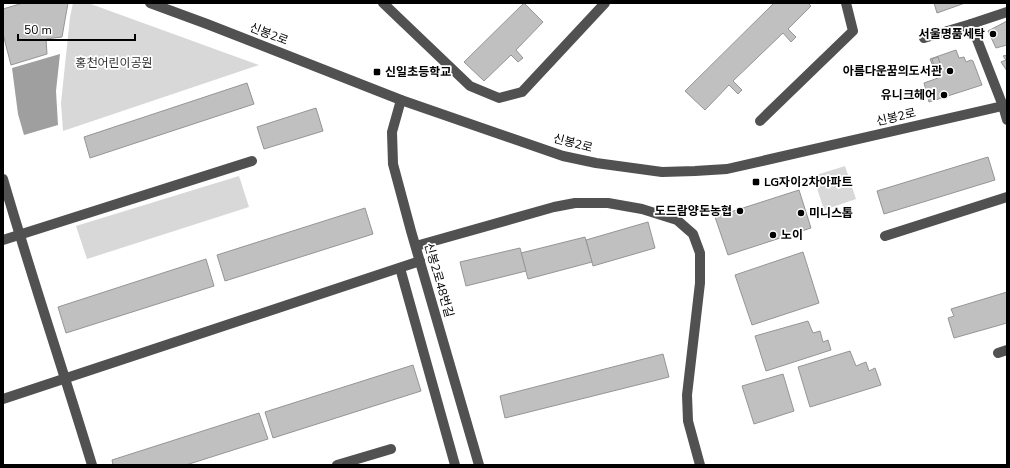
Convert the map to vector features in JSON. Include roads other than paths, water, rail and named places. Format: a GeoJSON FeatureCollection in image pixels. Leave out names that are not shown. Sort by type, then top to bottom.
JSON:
{"type":"FeatureCollection","features":[{"type":"Feature","properties":{"kind":"street","name":"신봉2로"},"geometry":{"type":"LineString","coordinates":[[150,3],[401,100],[563,156],[596,163],[662,172],[696,172],[727,169],[1005,106]]}},
{"type":"Feature","properties":{"kind":"street"},"geometry":{"type":"LineString","coordinates":[[385,4],[470,86],[500,98],[522,92],[605,3]]}},
{"type":"Feature","properties":{"kind":"street"},"geometry":{"type":"LineString","coordinates":[[760,121],[852,31],[846,3]]}},
{"type":"Feature","properties":{"kind":"street"},"geometry":{"type":"LineString","coordinates":[[924,38],[1007,12]]}},
{"type":"Feature","properties":{"kind":"street"},"geometry":{"type":"LineString","coordinates":[[971,24],[1005,106],[1007,120]]}},
{"type":"Feature","properties":{"kind":"street","name":"신봉2로48번길"},"geometry":{"type":"LineString","coordinates":[[401,100],[392,132],[393,164],[479,465]]}},
{"type":"Feature","properties":{"kind":"street"},"geometry":{"type":"LineString","coordinates":[[3,240],[252,161]]}},
{"type":"Feature","properties":{"kind":"street"},"geometry":{"type":"LineString","coordinates":[[3,179],[19,235],[92,465]]}},
{"type":"Feature","properties":{"kind":"street"},"geometry":{"type":"LineString","coordinates":[[885,236],[1007,197]]}},
{"type":"Feature","properties":{"kind":"street"},"geometry":{"type":"LineString","coordinates":[[416,246],[554,206],[575,203],[608,203],[642,209],[677,220],[693,234],[700,253],[700,282],[687,395],[688,421],[700,465]]}},
{"type":"Feature","properties":{"kind":"street"},"geometry":{"type":"LineString","coordinates":[[3,399],[420,261]]}},
{"type":"Feature","properties":{"kind":"street"},"geometry":{"type":"LineString","coordinates":[[400,268],[455,465]]}},
{"type":"Feature","properties":{"kind":"street"},"geometry":{"type":"LineString","coordinates":[[338,465],[391,449]]}},
{"type":"Feature","properties":{"kind":"place","name":"서울명품세탁"},"geometry":{"type":"Point","coordinates":[993,34]}},
{"type":"Feature","properties":{"kind":"place","name":"아름다운꿈의도서관"},"geometry":{"type":"Point","coordinates":[950,71]}},
{"type":"Feature","properties":{"kind":"place","name":"신일초등학교"},"geometry":{"type":"Point","coordinates":[377,72]}},
{"type":"Feature","properties":{"kind":"place","name":"유니크헤어"},"geometry":{"type":"Point","coordinates":[944,95]}},
{"type":"Feature","properties":{"kind":"place","name":"LG자이2차아파트"},"geometry":{"type":"Point","coordinates":[756,182]}},
{"type":"Feature","properties":{"kind":"place","name":"도드람양돈농협"},"geometry":{"type":"Point","coordinates":[740,211]}},
{"type":"Feature","properties":{"kind":"place","name":"미니스톱"},"geometry":{"type":"Point","coordinates":[801,213]}},
{"type":"Feature","properties":{"kind":"place","name":"노이"},"geometry":{"type":"Point","coordinates":[773,235]}},
{"type":"Feature","properties":{"kind":"park label","name":"홍천어린이공원"},"geometry":{"type":"Point","coordinates":[114,63]}}]}
